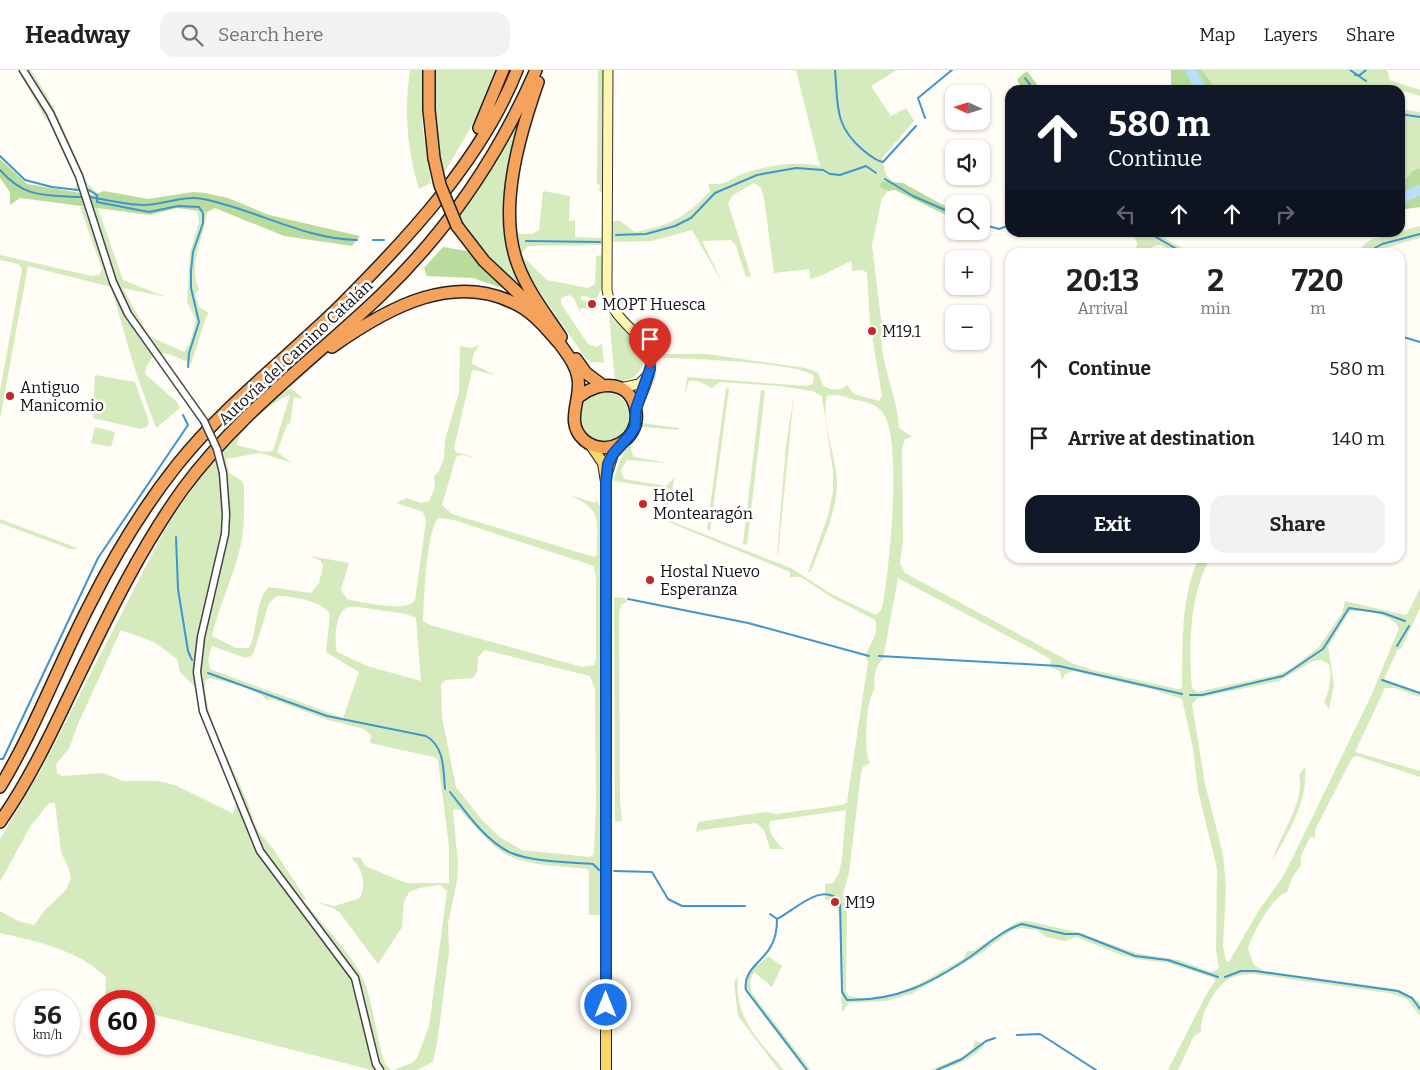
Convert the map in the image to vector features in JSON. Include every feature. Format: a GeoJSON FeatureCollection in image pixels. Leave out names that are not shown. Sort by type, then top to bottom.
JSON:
{"type":"FeatureCollection","features":[{"type":"Feature","properties":{"kind":"highway"},"geometry":{"type":"LineString","coordinates":[[429,70],[429,110],[434,158],[440,185],[457,226],[471,247],[491,269],[540,314],[561,341]]}},
{"type":"Feature","properties":{"kind":"highway"},"geometry":{"type":"LineString","coordinates":[[439,199],[469,148],[488,109],[503,70]]}},
{"type":"Feature","properties":{"kind":"highway","name":"Autovía del Camino Catalán"},"geometry":{"type":"LineString","coordinates":[[0,787],[37,719],[88,608],[111,564],[158,489],[234,402],[340,306],[439,199],[469,157],[493,117],[517,70]]}},
{"type":"Feature","properties":{"kind":"highway","name":"Autovía del Camino Catalán"},"geometry":{"type":"LineString","coordinates":[[0,822],[46,743],[115,601],[152,535],[203,463],[231,432],[288,377],[380,296],[415,259],[463,201],[484,169],[516,113],[536,70]]}},
{"type":"Feature","properties":{"kind":"highway"},"geometry":{"type":"LineString","coordinates":[[542,70],[517,154],[511,204],[511,233],[514,253],[525,281],[582,376],[602,385],[620,388],[627,394],[636,409],[635,427],[624,442],[611,447],[590,444],[578,433],[575,426],[574,409],[580,396],[582,376]]}},
{"type":"Feature","properties":{"kind":"highway"},"geometry":{"type":"LineString","coordinates":[[152,535],[207,461],[262,406],[331,349],[396,307],[412,300],[448,291],[465,291],[496,296],[523,308],[536,317],[561,341]]}},
{"type":"Feature","properties":{"kind":"highway"},"geometry":{"type":"LineString","coordinates":[[580,396],[588,390],[602,385]]}},
{"type":"Feature","properties":{"kind":"main road"},"geometry":{"type":"LineString","coordinates":[[606,1070],[606,482],[608,464],[613,454],[624,442]]}},
{"type":"Feature","properties":{"kind":"main road"},"geometry":{"type":"LineString","coordinates":[[590,444],[603,463],[606,482]]}},
{"type":"Feature","properties":{"kind":"street"},"geometry":{"type":"LineString","coordinates":[[23,70],[50,113],[79,176],[113,282],[128,314],[204,421],[217,450],[223,473],[226,514],[225,534],[201,637],[197,672],[203,711],[260,851],[355,978],[376,1064],[380,1070]]}},
{"type":"Feature","properties":{"kind":"street"},"geometry":{"type":"LineString","coordinates":[[608,70],[607,290],[616,314],[645,344],[649,355],[649,374],[636,409]]}},
{"type":"Feature","properties":{"kind":"street"},"geometry":{"type":"LineString","coordinates":[[620,388],[639,384],[649,374]]}},
{"type":"Feature","properties":{"kind":"green space"},"geometry":{"type":"Polygon","coordinates":[[[18,70],[31,70],[52,104],[88,184],[98,194],[73,191],[77,183],[50,124],[18,70]]]}},
{"type":"Feature","properties":{"kind":"green space"},"geometry":{"type":"Polygon","coordinates":[[[410,70],[422,70],[422,123],[431,183],[419,189],[409,145],[407,99],[410,70]]]}},
{"type":"Feature","properties":{"kind":"green space"},"geometry":{"type":"Polygon","coordinates":[[[436,70],[496,70],[478,115],[443,175],[436,124],[436,70]]]}},
{"type":"Feature","properties":{"kind":"green space"},"geometry":{"type":"Polygon","coordinates":[[[598,70],[603,70],[602,192],[599,191],[600,185],[597,184],[598,70]]]}},
{"type":"Feature","properties":{"kind":"green space"},"geometry":{"type":"Polygon","coordinates":[[[796,70],[897,70],[871,86],[891,116],[906,108],[914,121],[882,158],[886,175],[893,182],[883,181],[881,188],[888,191],[882,198],[872,245],[881,320],[887,328],[882,332],[883,356],[896,404],[899,428],[912,437],[905,439],[902,448],[903,541],[900,563],[905,573],[1074,664],[1178,689],[1182,688],[1183,638],[1188,589],[1197,563],[1208,563],[1198,588],[1192,621],[1190,655],[1192,688],[1197,692],[1276,675],[1289,670],[1319,647],[1342,613],[1345,601],[1405,615],[1408,613],[1420,588],[1420,608],[1401,649],[1398,649],[1384,679],[1420,692],[1420,697],[1395,688],[1385,688],[1355,752],[1420,771],[1420,777],[1357,756],[1352,758],[1315,830],[1315,838],[1310,837],[1301,856],[1301,865],[1292,878],[1287,892],[1281,895],[1269,908],[1258,926],[1248,949],[1254,965],[1264,971],[1396,989],[1420,1002],[1420,1016],[1408,1000],[1394,994],[1254,974],[1240,975],[1227,980],[1217,990],[1208,1003],[1202,1018],[1201,1032],[1194,1036],[1178,1070],[1168,1070],[1215,981],[1214,978],[1168,963],[1136,959],[1119,954],[1076,937],[1065,941],[1046,937],[1037,930],[1020,928],[1011,931],[980,954],[911,994],[886,1001],[849,1003],[842,1012],[839,916],[836,904],[825,899],[825,884],[833,883],[839,873],[846,810],[770,821],[769,825],[773,836],[784,849],[770,849],[764,830],[756,823],[696,832],[698,822],[766,812],[776,814],[842,805],[847,802],[868,662],[865,656],[875,634],[876,625],[875,620],[831,597],[801,577],[790,577],[790,572],[661,519],[666,489],[614,481],[617,468],[639,419],[642,423],[679,428],[678,430],[642,427],[632,445],[631,449],[634,457],[668,463],[627,460],[621,470],[624,479],[666,486],[675,477],[665,519],[791,568],[833,595],[876,615],[881,610],[883,604],[891,535],[893,506],[892,450],[889,428],[883,413],[878,407],[842,396],[827,396],[825,405],[827,427],[836,473],[836,494],[828,528],[811,571],[808,572],[828,516],[833,491],[833,470],[822,396],[812,391],[779,386],[720,382],[712,388],[692,381],[689,381],[685,393],[687,377],[806,386],[813,384],[814,376],[804,371],[764,364],[657,358],[656,377],[650,391],[647,389],[654,367],[653,354],[707,354],[805,368],[817,372],[823,385],[829,388],[839,389],[847,385],[854,394],[879,401],[882,396],[870,323],[867,273],[863,270],[852,271],[851,261],[823,275],[810,279],[809,269],[774,273],[764,198],[761,188],[754,183],[733,195],[728,203],[751,276],[746,277],[736,246],[731,240],[702,241],[724,286],[692,230],[652,241],[613,242],[613,221],[620,221],[635,232],[648,229],[677,219],[693,208],[710,191],[708,184],[725,183],[745,173],[773,166],[820,166],[796,70]],[[898,578],[883,659],[876,668],[875,689],[869,703],[866,737],[870,763],[863,767],[861,773],[849,873],[843,893],[847,907],[846,992],[849,996],[879,997],[909,988],[963,959],[967,951],[973,951],[1017,922],[1027,921],[1077,932],[1136,953],[1179,960],[1211,972],[1219,969],[1216,950],[1217,868],[1198,791],[1193,748],[1182,699],[1151,689],[1073,671],[1065,674],[1062,681],[1060,671],[1050,667],[1051,659],[898,578]],[[1352,611],[1348,614],[1328,647],[1334,684],[1329,709],[1324,702],[1330,683],[1330,669],[1329,664],[1321,660],[1313,661],[1279,681],[1198,698],[1192,704],[1205,784],[1223,854],[1226,888],[1223,946],[1226,961],[1229,962],[1259,910],[1282,878],[1293,857],[1371,696],[1399,628],[1396,623],[1385,617],[1364,611],[1352,611]]]}},
{"type":"Feature","properties":{"kind":"green space"},"geometry":{"type":"Polygon","coordinates":[[[1171,70],[1202,70],[1213,85],[1171,85],[1171,70]]]}},
{"type":"Feature","properties":{"kind":"green space"},"geometry":{"type":"Polygon","coordinates":[[[1202,70],[1387,70],[1390,80],[1405,85],[1213,85],[1202,70]]]}},
{"type":"Feature","properties":{"kind":"green space"},"geometry":{"type":"Polygon","coordinates":[[[1027,71],[1037,85],[1020,85],[1017,79],[1027,71]]]}},
{"type":"Feature","properties":{"kind":"green space"},"geometry":{"type":"Polygon","coordinates":[[[1405,85],[1420,90],[1420,96],[1405,91],[1405,85]]]}},
{"type":"Feature","properties":{"kind":"green space"},"geometry":{"type":"Polygon","coordinates":[[[529,96],[511,171],[505,220],[507,244],[514,268],[525,292],[488,256],[458,215],[529,96]]]}},
{"type":"Feature","properties":{"kind":"green space"},"geometry":{"type":"Polygon","coordinates":[[[1405,110],[1420,112],[1420,168],[1413,170],[1405,180],[1405,110]]]}},
{"type":"Feature","properties":{"kind":"green space"},"geometry":{"type":"Polygon","coordinates":[[[0,159],[27,184],[93,195],[104,191],[148,199],[193,192],[205,193],[228,198],[269,215],[360,236],[352,246],[284,236],[215,208],[207,212],[177,208],[150,215],[20,198],[10,205],[10,192],[0,178],[0,159]]]}},
{"type":"Feature","properties":{"kind":"green space"},"geometry":{"type":"Polygon","coordinates":[[[1420,168],[1420,207],[1405,209],[1405,180],[1413,170],[1420,168]]]}},
{"type":"Feature","properties":{"kind":"green space"},"geometry":{"type":"Polygon","coordinates":[[[883,181],[903,183],[945,206],[945,215],[895,190],[888,191],[881,188],[880,184],[883,181]]]}},
{"type":"Feature","properties":{"kind":"green space"},"geometry":{"type":"Polygon","coordinates":[[[543,191],[570,196],[569,221],[575,220],[575,237],[602,238],[602,245],[528,246],[522,253],[523,257],[547,280],[588,288],[595,284],[596,256],[602,255],[603,284],[596,301],[589,300],[589,297],[581,296],[581,300],[588,301],[588,309],[581,308],[580,312],[574,298],[569,295],[561,298],[561,304],[588,344],[596,347],[602,344],[604,363],[592,362],[586,359],[531,279],[521,261],[516,234],[532,234],[539,230],[543,191]]]}},
{"type":"Feature","properties":{"kind":"green space"},"geometry":{"type":"Polygon","coordinates":[[[97,206],[123,280],[166,297],[123,288],[148,334],[184,352],[190,343],[196,320],[187,302],[190,253],[199,222],[197,210],[207,212],[196,260],[196,280],[199,289],[195,294],[199,307],[209,313],[191,364],[171,355],[159,354],[153,357],[145,371],[146,375],[177,402],[180,408],[156,428],[136,373],[111,287],[28,266],[0,419],[0,391],[22,269],[18,264],[0,260],[0,255],[92,276],[99,275],[102,269],[80,207],[97,206]]]}},
{"type":"Feature","properties":{"kind":"green space"},"geometry":{"type":"Polygon","coordinates":[[[1420,226],[1420,238],[1385,248],[1362,248],[1366,243],[1380,237],[1405,237],[1405,230],[1420,226]]]}},
{"type":"Feature","properties":{"kind":"green space"},"geometry":{"type":"Polygon","coordinates":[[[1135,237],[1162,237],[1182,248],[1167,248],[1160,245],[1151,248],[1136,248],[1135,237]]]}},
{"type":"Feature","properties":{"kind":"green space"},"geometry":{"type":"Polygon","coordinates":[[[443,247],[467,251],[505,289],[473,278],[427,276],[424,268],[443,247]]]}},
{"type":"Feature","properties":{"kind":"green space"},"geometry":{"type":"Polygon","coordinates":[[[609,315],[639,346],[643,361],[642,367],[635,376],[615,382],[609,315]]]}},
{"type":"Feature","properties":{"kind":"green space"},"geometry":{"type":"Polygon","coordinates":[[[479,345],[473,355],[472,364],[496,375],[472,371],[454,448],[456,452],[474,457],[461,455],[456,457],[442,505],[452,514],[594,557],[597,555],[597,526],[594,512],[570,495],[595,503],[596,500],[602,509],[601,915],[589,915],[589,871],[587,869],[540,864],[507,855],[488,840],[460,810],[455,809],[453,811],[458,865],[457,881],[448,923],[449,952],[433,1062],[417,1070],[394,1070],[412,1063],[417,1058],[429,1027],[447,891],[440,885],[419,888],[409,892],[404,902],[402,927],[378,964],[340,913],[333,908],[316,902],[335,906],[360,898],[363,888],[361,871],[351,858],[360,857],[365,866],[406,883],[449,883],[449,846],[438,760],[434,757],[370,743],[371,735],[364,729],[328,720],[272,699],[267,700],[247,688],[209,678],[205,681],[210,715],[249,805],[254,822],[306,899],[303,900],[345,950],[359,971],[364,981],[373,1012],[385,1064],[391,1070],[372,1070],[155,1015],[155,990],[105,990],[106,977],[94,967],[70,953],[0,933],[0,911],[18,921],[34,925],[45,910],[66,890],[71,878],[61,852],[55,803],[49,803],[30,827],[0,882],[0,839],[42,768],[164,531],[202,474],[222,448],[259,407],[291,388],[303,399],[294,397],[290,424],[287,425],[277,452],[292,463],[261,453],[226,459],[229,473],[242,481],[244,486],[243,530],[238,556],[212,636],[236,648],[249,648],[261,599],[269,587],[311,593],[319,583],[323,566],[321,561],[310,556],[349,563],[341,590],[347,599],[383,606],[411,604],[415,600],[426,521],[423,512],[396,503],[407,498],[421,503],[429,501],[435,487],[434,477],[439,471],[444,458],[445,440],[459,392],[460,346],[471,348],[479,345]],[[290,395],[276,402],[258,416],[243,431],[237,445],[264,452],[273,451],[290,395]],[[438,518],[434,526],[426,567],[423,621],[430,625],[582,667],[594,665],[596,659],[596,579],[594,566],[454,520],[438,518]],[[277,596],[269,603],[253,655],[246,658],[212,646],[208,659],[210,669],[343,718],[359,672],[326,652],[330,614],[326,609],[314,603],[298,598],[277,596]],[[355,607],[346,608],[342,611],[338,622],[336,635],[337,652],[367,666],[421,681],[416,618],[406,614],[355,607]],[[121,630],[78,724],[69,749],[56,764],[57,773],[62,776],[103,773],[123,781],[158,781],[175,785],[232,813],[234,812],[236,801],[203,717],[195,687],[180,672],[177,659],[154,642],[121,630]],[[485,650],[478,657],[477,672],[473,678],[446,680],[441,684],[442,717],[456,787],[482,820],[501,838],[522,850],[590,857],[594,854],[596,802],[595,690],[590,676],[485,650]]]}},
{"type":"Feature","properties":{"kind":"green space"},"geometry":{"type":"Polygon","coordinates":[[[95,375],[135,382],[149,422],[147,427],[141,429],[93,418],[95,375]]]}},
{"type":"Feature","properties":{"kind":"green space"},"geometry":{"type":"Polygon","coordinates":[[[726,388],[729,389],[710,531],[707,529],[726,388]]]}},
{"type":"Feature","properties":{"kind":"green space"},"geometry":{"type":"Polygon","coordinates":[[[761,390],[765,391],[747,545],[743,544],[761,390]]]}},
{"type":"Feature","properties":{"kind":"green space"},"geometry":{"type":"Polygon","coordinates":[[[604,391],[614,393],[622,398],[627,406],[629,416],[627,426],[622,434],[614,439],[604,441],[594,439],[586,434],[581,426],[579,416],[581,406],[586,398],[594,393],[604,391]]]}},
{"type":"Feature","properties":{"kind":"green space"},"geometry":{"type":"Polygon","coordinates":[[[794,394],[778,555],[777,555],[786,446],[794,394]]]}},
{"type":"Feature","properties":{"kind":"green space"},"geometry":{"type":"Polygon","coordinates":[[[95,427],[115,432],[111,447],[91,443],[95,427]]]}},
{"type":"Feature","properties":{"kind":"green space"},"geometry":{"type":"Polygon","coordinates":[[[0,519],[78,549],[70,549],[0,523],[0,519]]]}},
{"type":"Feature","properties":{"kind":"green space"},"geometry":{"type":"Polygon","coordinates":[[[614,597],[624,598],[628,601],[621,605],[619,614],[620,801],[622,821],[615,822],[614,597]]]}},
{"type":"Feature","properties":{"kind":"green space"},"geometry":{"type":"Polygon","coordinates":[[[1305,767],[1304,792],[1296,816],[1273,860],[1295,807],[1300,786],[1299,775],[1305,767]]]}},
{"type":"Feature","properties":{"kind":"green space"},"geometry":{"type":"Polygon","coordinates":[[[768,956],[782,966],[772,987],[754,972],[750,981],[751,992],[811,1070],[805,1070],[746,992],[745,981],[749,971],[754,964],[757,966],[768,956]]]}},
{"type":"Feature","properties":{"kind":"green space"},"geometry":{"type":"Polygon","coordinates":[[[738,975],[740,1004],[744,1016],[757,1038],[784,1070],[779,1070],[738,1016],[734,983],[738,975]]]}},
{"type":"Feature","properties":{"kind":"green space"},"geometry":{"type":"Polygon","coordinates":[[[975,1040],[985,1045],[973,1055],[952,1066],[930,1070],[962,1057],[973,1049],[975,1040]]]}},
{"type":"Feature","properties":{"kind":"waterway"},"geometry":{"type":"LineString","coordinates":[[835,70],[839,114],[842,123],[854,141],[873,158],[883,162],[916,126]]}},
{"type":"Feature","properties":{"kind":"waterway"},"geometry":{"type":"LineString","coordinates":[[925,118],[918,98],[952,70]]}},
{"type":"Feature","properties":{"kind":"waterway"},"geometry":{"type":"LineString","coordinates":[[1191,70],[1198,85]]}},
{"type":"Feature","properties":{"kind":"waterway"},"geometry":{"type":"LineString","coordinates":[[1350,70],[1366,81]]}},
{"type":"Feature","properties":{"kind":"waterway"},"geometry":{"type":"LineString","coordinates":[[1355,75],[1360,75],[1366,70]]}},
{"type":"Feature","properties":{"kind":"waterway"},"geometry":{"type":"LineString","coordinates":[[1025,78],[1030,85]]}},
{"type":"Feature","properties":{"kind":"waterway"},"geometry":{"type":"LineString","coordinates":[[1405,115],[1420,117]]}},
{"type":"Feature","properties":{"kind":"waterway"},"geometry":{"type":"LineString","coordinates":[[0,156],[25,180],[52,187],[78,190]]}},
{"type":"Feature","properties":{"kind":"waterway"},"geometry":{"type":"LineString","coordinates":[[616,235],[646,234],[675,226],[691,218],[715,193],[757,175],[796,168],[823,170],[830,174],[840,175],[866,166],[876,173]]}},
{"type":"Feature","properties":{"kind":"waterway"},"geometry":{"type":"LineString","coordinates":[[0,170],[9,179],[27,191],[37,194],[81,197]]}},
{"type":"Feature","properties":{"kind":"waterway"},"geometry":{"type":"LineString","coordinates":[[885,179],[913,196],[945,210]]}},
{"type":"Feature","properties":{"kind":"waterway"},"geometry":{"type":"LineString","coordinates":[[89,190],[97,195],[97,202],[149,212],[178,206],[199,207],[203,213],[203,223],[193,252],[191,271],[191,288],[199,322],[189,353],[188,367]]}},
{"type":"Feature","properties":{"kind":"waterway"},"geometry":{"type":"LineString","coordinates":[[1405,196],[1420,190]]}},
{"type":"Feature","properties":{"kind":"waterway"},"geometry":{"type":"LineString","coordinates":[[90,197],[143,205],[188,198],[203,199],[241,209],[317,235],[357,240]]}},
{"type":"Feature","properties":{"kind":"waterway"},"geometry":{"type":"LineString","coordinates":[[990,226],[999,229],[1005,227]]}},
{"type":"Feature","properties":{"kind":"waterway"},"geometry":{"type":"LineString","coordinates":[[1375,248],[1382,244],[1420,234]]}},
{"type":"Feature","properties":{"kind":"waterway"},"geometry":{"type":"LineString","coordinates":[[1156,237],[1175,248]]}},
{"type":"Feature","properties":{"kind":"waterway"},"geometry":{"type":"LineString","coordinates":[[373,240],[384,240]]}},
{"type":"Feature","properties":{"kind":"waterway"},"geometry":{"type":"LineString","coordinates":[[526,241],[600,242]]}},
{"type":"Feature","properties":{"kind":"waterway"},"geometry":{"type":"LineString","coordinates":[[1405,338],[1420,342]]}},
{"type":"Feature","properties":{"kind":"waterway"},"geometry":{"type":"LineString","coordinates":[[0,759],[3,759],[98,558],[188,425],[183,415]]}},
{"type":"Feature","properties":{"kind":"waterway"},"geometry":{"type":"LineString","coordinates":[[176,537],[178,589],[188,651],[192,660]]}},
{"type":"Feature","properties":{"kind":"waterway"},"geometry":{"type":"LineString","coordinates":[[628,599],[748,623],[869,656]]}},
{"type":"Feature","properties":{"kind":"waterway"},"geometry":{"type":"LineString","coordinates":[[1190,695],[1202,695],[1283,676],[1323,649],[1349,608],[1383,613],[1405,621]]}},
{"type":"Feature","properties":{"kind":"waterway"},"geometry":{"type":"LineString","coordinates":[[1397,646],[1409,626]]}},
{"type":"Feature","properties":{"kind":"waterway"},"geometry":{"type":"LineString","coordinates":[[879,656],[1059,666],[1182,694]]}},
{"type":"Feature","properties":{"kind":"waterway"},"geometry":{"type":"LineString","coordinates":[[208,673],[327,716],[426,736],[437,746],[440,752],[445,789]]}},
{"type":"Feature","properties":{"kind":"waterway"},"geometry":{"type":"LineString","coordinates":[[1382,680],[1420,693]]}},
{"type":"Feature","properties":{"kind":"waterway"},"geometry":{"type":"LineString","coordinates":[[450,792],[484,833],[509,852],[539,860],[593,864],[599,870]]}},
{"type":"Feature","properties":{"kind":"waterway"},"geometry":{"type":"LineString","coordinates":[[614,871],[652,872],[668,899],[682,906],[745,906]]}},
{"type":"Feature","properties":{"kind":"waterway"},"geometry":{"type":"LineString","coordinates":[[777,919],[808,899],[817,896],[825,894],[833,896],[840,901],[842,992],[847,1000],[881,998],[926,983],[955,967],[1001,934],[1022,924],[1065,934],[1079,934],[1135,956],[1168,960],[1218,977]]}},
{"type":"Feature","properties":{"kind":"waterway"},"geometry":{"type":"LineString","coordinates":[[770,914],[777,919]]}},
{"type":"Feature","properties":{"kind":"waterway"},"geometry":{"type":"LineString","coordinates":[[777,919],[773,943],[750,971],[747,977],[746,990],[807,1070]]}},
{"type":"Feature","properties":{"kind":"waterway"},"geometry":{"type":"LineString","coordinates":[[1225,977],[1241,971],[1255,971],[1398,991],[1412,998],[1420,1009]]}},
{"type":"Feature","properties":{"kind":"waterway"},"geometry":{"type":"LineString","coordinates":[[1017,1035],[1040,1034],[1096,1070]]}},
{"type":"Feature","properties":{"kind":"waterway"},"geometry":{"type":"LineString","coordinates":[[937,1070],[962,1059],[986,1041],[995,1038]]}},
{"type":"Feature","properties":{"kind":"place","name":"MOPT Huesca"},"geometry":{"type":"Point","coordinates":[592,304]}},
{"type":"Feature","properties":{"kind":"place","name":"M19.1"},"geometry":{"type":"Point","coordinates":[872,331]}},
{"type":"Feature","properties":{"kind":"place","name":"Antiguo Manicomio"},"geometry":{"type":"Point","coordinates":[10,396]}},
{"type":"Feature","properties":{"kind":"place","name":"Hotel Montearagón"},"geometry":{"type":"Point","coordinates":[643,504]}},
{"type":"Feature","properties":{"kind":"place","name":"Hostal Nuevo Esperanza"},"geometry":{"type":"Point","coordinates":[650,580]}},
{"type":"Feature","properties":{"kind":"place","name":"M19"},"geometry":{"type":"Point","coordinates":[835,902]}},
{"type":"Feature","properties":{"kind":"route"},"geometry":{"type":"LineString","coordinates":[[606,1005],[606,482],[608,464],[613,454],[635,427],[636,409],[650,369]]}}]}
